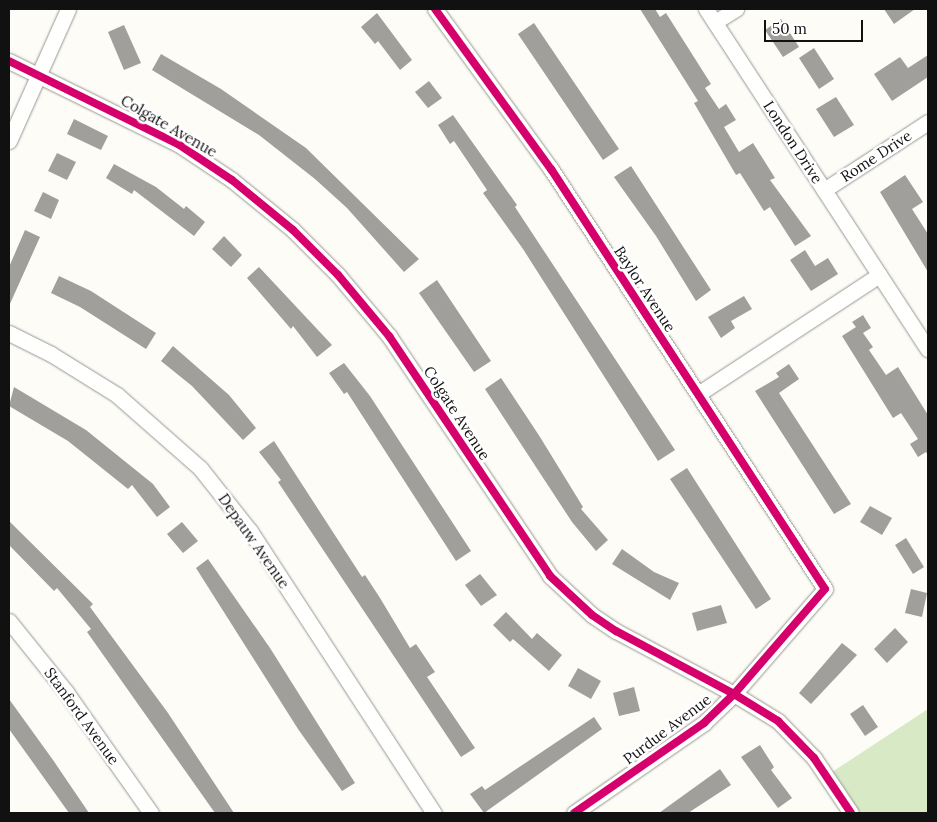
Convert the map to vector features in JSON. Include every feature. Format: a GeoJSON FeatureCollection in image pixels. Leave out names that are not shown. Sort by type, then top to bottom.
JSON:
{"type":"FeatureCollection","features":[{"type":"Feature","properties":{"kind":"street"},"geometry":{"type":"LineString","coordinates":[[9,140],[68,9]]}},
{"type":"Feature","properties":{"kind":"street","name":"Baylor Avenue"},"geometry":{"type":"LineString","coordinates":[[435,9],[522,126],[825,589]]}},
{"type":"Feature","properties":{"kind":"street","name":"London Drive"},"geometry":{"type":"LineString","coordinates":[[706,9],[928,349]]}},
{"type":"Feature","properties":{"kind":"street"},"geometry":{"type":"LineString","coordinates":[[715,22],[736,9]]}},
{"type":"Feature","properties":{"kind":"street","name":"Colgate Avenue"},"geometry":{"type":"LineString","coordinates":[[9,61],[178,144],[232,180],[293,230],[338,275],[389,336],[550,576],[592,615],[616,631],[734,694],[778,721],[814,758],[851,813]]}},
{"type":"Feature","properties":{"kind":"street","name":"Rome Drive"},"geometry":{"type":"LineString","coordinates":[[824,190],[928,122]]}},
{"type":"Feature","properties":{"kind":"street"},"geometry":{"type":"LineString","coordinates":[[698,394],[879,276]]}},
{"type":"Feature","properties":{"kind":"street","name":"Depauw Avenue"},"geometry":{"type":"LineString","coordinates":[[9,333],[59,358],[117,395],[200,468],[250,531],[434,813]]}},
{"type":"Feature","properties":{"kind":"street","name":"Purdue Avenue"},"geometry":{"type":"LineString","coordinates":[[574,813],[704,722],[734,694],[825,589]]}},
{"type":"Feature","properties":{"kind":"street","name":"Stanford Avenue"},"geometry":{"type":"LineString","coordinates":[[9,621],[66,692],[151,813]]}},
{"type":"Feature","properties":{"kind":"green space"},"geometry":{"type":"Polygon","coordinates":[[[928,709],[928,813],[851,813],[826,776],[928,709]]]}},
{"type":"Feature","properties":{"kind":"building"},"geometry":{"type":"Polygon","coordinates":[[[640,9],[655,9],[660,17],[666,13],[711,84],[705,88],[719,109],[726,104],[736,120],[724,127],[739,152],[753,143],[775,178],[770,180],[811,236],[795,246],[770,207],[764,211],[740,173],[736,175],[694,103],[698,101],[640,9]]]}},
{"type":"Feature","properties":{"kind":"building"},"geometry":{"type":"Polygon","coordinates":[[[884,9],[915,9],[894,24],[884,9]]]}},
{"type":"Feature","properties":{"kind":"building"},"geometry":{"type":"Polygon","coordinates":[[[377,13],[412,60],[400,70],[378,41],[375,44],[361,27],[377,13]]]}},
{"type":"Feature","properties":{"kind":"building"},"geometry":{"type":"Polygon","coordinates":[[[781,19],[799,47],[783,57],[765,30],[781,19]]]}},
{"type":"Feature","properties":{"kind":"building"},"geometry":{"type":"Polygon","coordinates":[[[534,23],[619,149],[603,160],[518,34],[534,23]]]}},
{"type":"Feature","properties":{"kind":"building"},"geometry":{"type":"Polygon","coordinates":[[[124,25],[141,63],[124,70],[108,32],[124,25]]]}},
{"type":"Feature","properties":{"kind":"building"},"geometry":{"type":"Polygon","coordinates":[[[814,48],[834,79],[819,89],[799,58],[814,48]]]}},
{"type":"Feature","properties":{"kind":"building"},"geometry":{"type":"Polygon","coordinates":[[[161,54],[221,89],[306,148],[419,259],[404,272],[347,208],[315,179],[259,135],[152,70],[161,54]]]}},
{"type":"Feature","properties":{"kind":"building"},"geometry":{"type":"Polygon","coordinates":[[[928,55],[928,77],[892,101],[874,74],[900,57],[908,68],[928,55]]]}},
{"type":"Feature","properties":{"kind":"building"},"geometry":{"type":"Polygon","coordinates":[[[429,81],[442,98],[428,108],[415,92],[429,81]]]}},
{"type":"Feature","properties":{"kind":"building"},"geometry":{"type":"Polygon","coordinates":[[[836,97],[854,125],[834,137],[816,109],[836,97]]]}},
{"type":"Feature","properties":{"kind":"building"},"geometry":{"type":"Polygon","coordinates":[[[453,115],[517,205],[515,207],[675,450],[658,461],[523,249],[483,193],[487,190],[454,141],[450,144],[438,125],[453,115]]]}},
{"type":"Feature","properties":{"kind":"building"},"geometry":{"type":"Polygon","coordinates":[[[74,119],[108,136],[101,150],[67,134],[74,119]]]}},
{"type":"Feature","properties":{"kind":"building"},"geometry":{"type":"Polygon","coordinates":[[[57,153],[76,162],[67,180],[48,171],[57,153]]]}},
{"type":"Feature","properties":{"kind":"building"},"geometry":{"type":"Polygon","coordinates":[[[114,164],[156,187],[184,209],[186,206],[205,222],[194,236],[134,190],[132,194],[106,178],[114,164]]]}},
{"type":"Feature","properties":{"kind":"building"},"geometry":{"type":"Polygon","coordinates":[[[631,166],[711,290],[696,301],[656,236],[614,177],[631,166]]]}},
{"type":"Feature","properties":{"kind":"building"},"geometry":{"type":"Polygon","coordinates":[[[905,175],[923,202],[912,209],[928,234],[928,272],[880,192],[905,175]]]}},
{"type":"Feature","properties":{"kind":"building"},"geometry":{"type":"Polygon","coordinates":[[[43,192],[59,200],[51,219],[34,211],[43,192]]]}},
{"type":"Feature","properties":{"kind":"building"},"geometry":{"type":"Polygon","coordinates":[[[25,230],[40,237],[9,306],[9,267],[25,230]]]}},
{"type":"Feature","properties":{"kind":"building"},"geometry":{"type":"Polygon","coordinates":[[[224,236],[242,255],[231,267],[212,249],[224,236]]]}},
{"type":"Feature","properties":{"kind":"building"},"geometry":{"type":"Polygon","coordinates":[[[805,250],[815,266],[828,258],[838,274],[811,291],[790,260],[805,250]]]}},
{"type":"Feature","properties":{"kind":"building"},"geometry":{"type":"Polygon","coordinates":[[[259,267],[332,345],[317,357],[293,326],[291,329],[247,278],[259,267]]]}},
{"type":"Feature","properties":{"kind":"building"},"geometry":{"type":"Polygon","coordinates":[[[59,276],[91,291],[156,333],[146,349],[80,307],[51,293],[59,276]]]}},
{"type":"Feature","properties":{"kind":"building"},"geometry":{"type":"Polygon","coordinates":[[[437,280],[491,361],[474,372],[419,293],[437,280]]]}},
{"type":"Feature","properties":{"kind":"building"},"geometry":{"type":"Polygon","coordinates":[[[744,296],[752,309],[731,321],[735,328],[721,338],[708,317],[744,296]]]}},
{"type":"Feature","properties":{"kind":"building"},"geometry":{"type":"Polygon","coordinates":[[[863,315],[871,328],[863,333],[873,347],[869,350],[886,375],[898,367],[928,415],[928,455],[926,452],[918,457],[910,444],[918,439],[901,413],[893,418],[842,336],[856,327],[852,322],[863,315]]]}},
{"type":"Feature","properties":{"kind":"building"},"geometry":{"type":"Polygon","coordinates":[[[173,346],[229,395],[256,428],[243,440],[192,386],[161,361],[173,346]]]}},
{"type":"Feature","properties":{"kind":"building"},"geometry":{"type":"Polygon","coordinates":[[[344,363],[370,396],[471,551],[456,561],[347,392],[344,394],[329,373],[344,363]]]}},
{"type":"Feature","properties":{"kind":"building"},"geometry":{"type":"Polygon","coordinates":[[[789,364],[799,379],[779,393],[851,504],[834,514],[755,391],[779,377],[776,373],[789,364]]]}},
{"type":"Feature","properties":{"kind":"building"},"geometry":{"type":"Polygon","coordinates":[[[501,378],[583,507],[581,509],[608,540],[596,551],[572,522],[485,389],[501,378]]]}},
{"type":"Feature","properties":{"kind":"building"},"geometry":{"type":"Polygon","coordinates":[[[14,387],[86,430],[153,484],[170,507],[157,517],[132,485],[128,489],[68,441],[9,406],[14,387]]]}},
{"type":"Feature","properties":{"kind":"building"},"geometry":{"type":"Polygon","coordinates":[[[274,441],[362,577],[365,575],[410,648],[416,644],[435,672],[427,677],[475,748],[461,757],[278,482],[281,480],[259,452],[274,441]]]}},
{"type":"Feature","properties":{"kind":"building"},"geometry":{"type":"Polygon","coordinates":[[[687,468],[771,599],[756,609],[670,479],[687,468]]]}},
{"type":"Feature","properties":{"kind":"building"},"geometry":{"type":"Polygon","coordinates":[[[870,506],[892,518],[882,535],[860,522],[870,506]]]}},
{"type":"Feature","properties":{"kind":"building"},"geometry":{"type":"Polygon","coordinates":[[[9,521],[93,604],[90,607],[168,713],[234,813],[215,813],[87,632],[91,629],[57,588],[54,591],[9,545],[9,521]]]}},
{"type":"Feature","properties":{"kind":"building"},"geometry":{"type":"Polygon","coordinates":[[[182,522],[198,541],[183,553],[167,534],[182,522]]]}},
{"type":"Feature","properties":{"kind":"building"},"geometry":{"type":"Polygon","coordinates":[[[906,538],[924,567],[913,574],[895,545],[906,538]]]}},
{"type":"Feature","properties":{"kind":"building"},"geometry":{"type":"Polygon","coordinates":[[[622,549],[654,572],[679,583],[670,600],[612,564],[622,549]]]}},
{"type":"Feature","properties":{"kind":"building"},"geometry":{"type":"Polygon","coordinates":[[[208,559],[270,648],[355,783],[342,791],[298,729],[196,568],[208,559]]]}},
{"type":"Feature","properties":{"kind":"building"},"geometry":{"type":"Polygon","coordinates":[[[480,574],[497,595],[481,606],[465,585],[480,574]]]}},
{"type":"Feature","properties":{"kind":"building"},"geometry":{"type":"Polygon","coordinates":[[[911,589],[927,593],[922,617],[905,613],[911,589]]]}},
{"type":"Feature","properties":{"kind":"building"},"geometry":{"type":"Polygon","coordinates":[[[721,605],[727,623],[697,631],[692,613],[721,605]]]}},
{"type":"Feature","properties":{"kind":"building"},"geometry":{"type":"Polygon","coordinates":[[[506,612],[532,639],[537,633],[562,655],[549,671],[513,639],[510,642],[493,625],[506,612]]]}},
{"type":"Feature","properties":{"kind":"building"},"geometry":{"type":"Polygon","coordinates":[[[895,628],[908,642],[887,663],[874,649],[895,628]]]}},
{"type":"Feature","properties":{"kind":"building"},"geometry":{"type":"Polygon","coordinates":[[[842,643],[857,655],[811,704],[799,693],[842,643]]]}},
{"type":"Feature","properties":{"kind":"building"},"geometry":{"type":"Polygon","coordinates":[[[578,668],[601,681],[591,699],[568,686],[578,668]]]}},
{"type":"Feature","properties":{"kind":"building"},"geometry":{"type":"Polygon","coordinates":[[[634,687],[640,711],[619,716],[613,693],[634,687]]]}},
{"type":"Feature","properties":{"kind":"building"},"geometry":{"type":"Polygon","coordinates":[[[9,699],[89,813],[69,813],[9,729],[9,699]]]}},
{"type":"Feature","properties":{"kind":"building"},"geometry":{"type":"Polygon","coordinates":[[[863,705],[878,727],[865,736],[850,714],[863,705]]]}},
{"type":"Feature","properties":{"kind":"building"},"geometry":{"type":"Polygon","coordinates":[[[594,717],[602,729],[484,813],[470,794],[482,786],[485,790],[594,717]]]}},
{"type":"Feature","properties":{"kind":"building"},"geometry":{"type":"Polygon","coordinates":[[[760,745],[774,767],[771,770],[792,798],[778,808],[741,757],[760,745]]]}},
{"type":"Feature","properties":{"kind":"building"},"geometry":{"type":"Polygon","coordinates":[[[720,769],[731,785],[688,813],[659,813],[720,769]]]}},
{"type":"Feature","properties":{"kind":"cycle path"},"geometry":{"type":"LineString","coordinates":[[435,9],[551,169],[825,589],[734,694],[704,723],[574,813]]}},
{"type":"Feature","properties":{"kind":"cycle path"},"geometry":{"type":"LineString","coordinates":[[9,61],[178,144],[232,180],[293,230],[338,275],[389,336],[550,576],[592,615],[616,631],[734,694],[778,721],[814,758],[851,813]]}}]}
